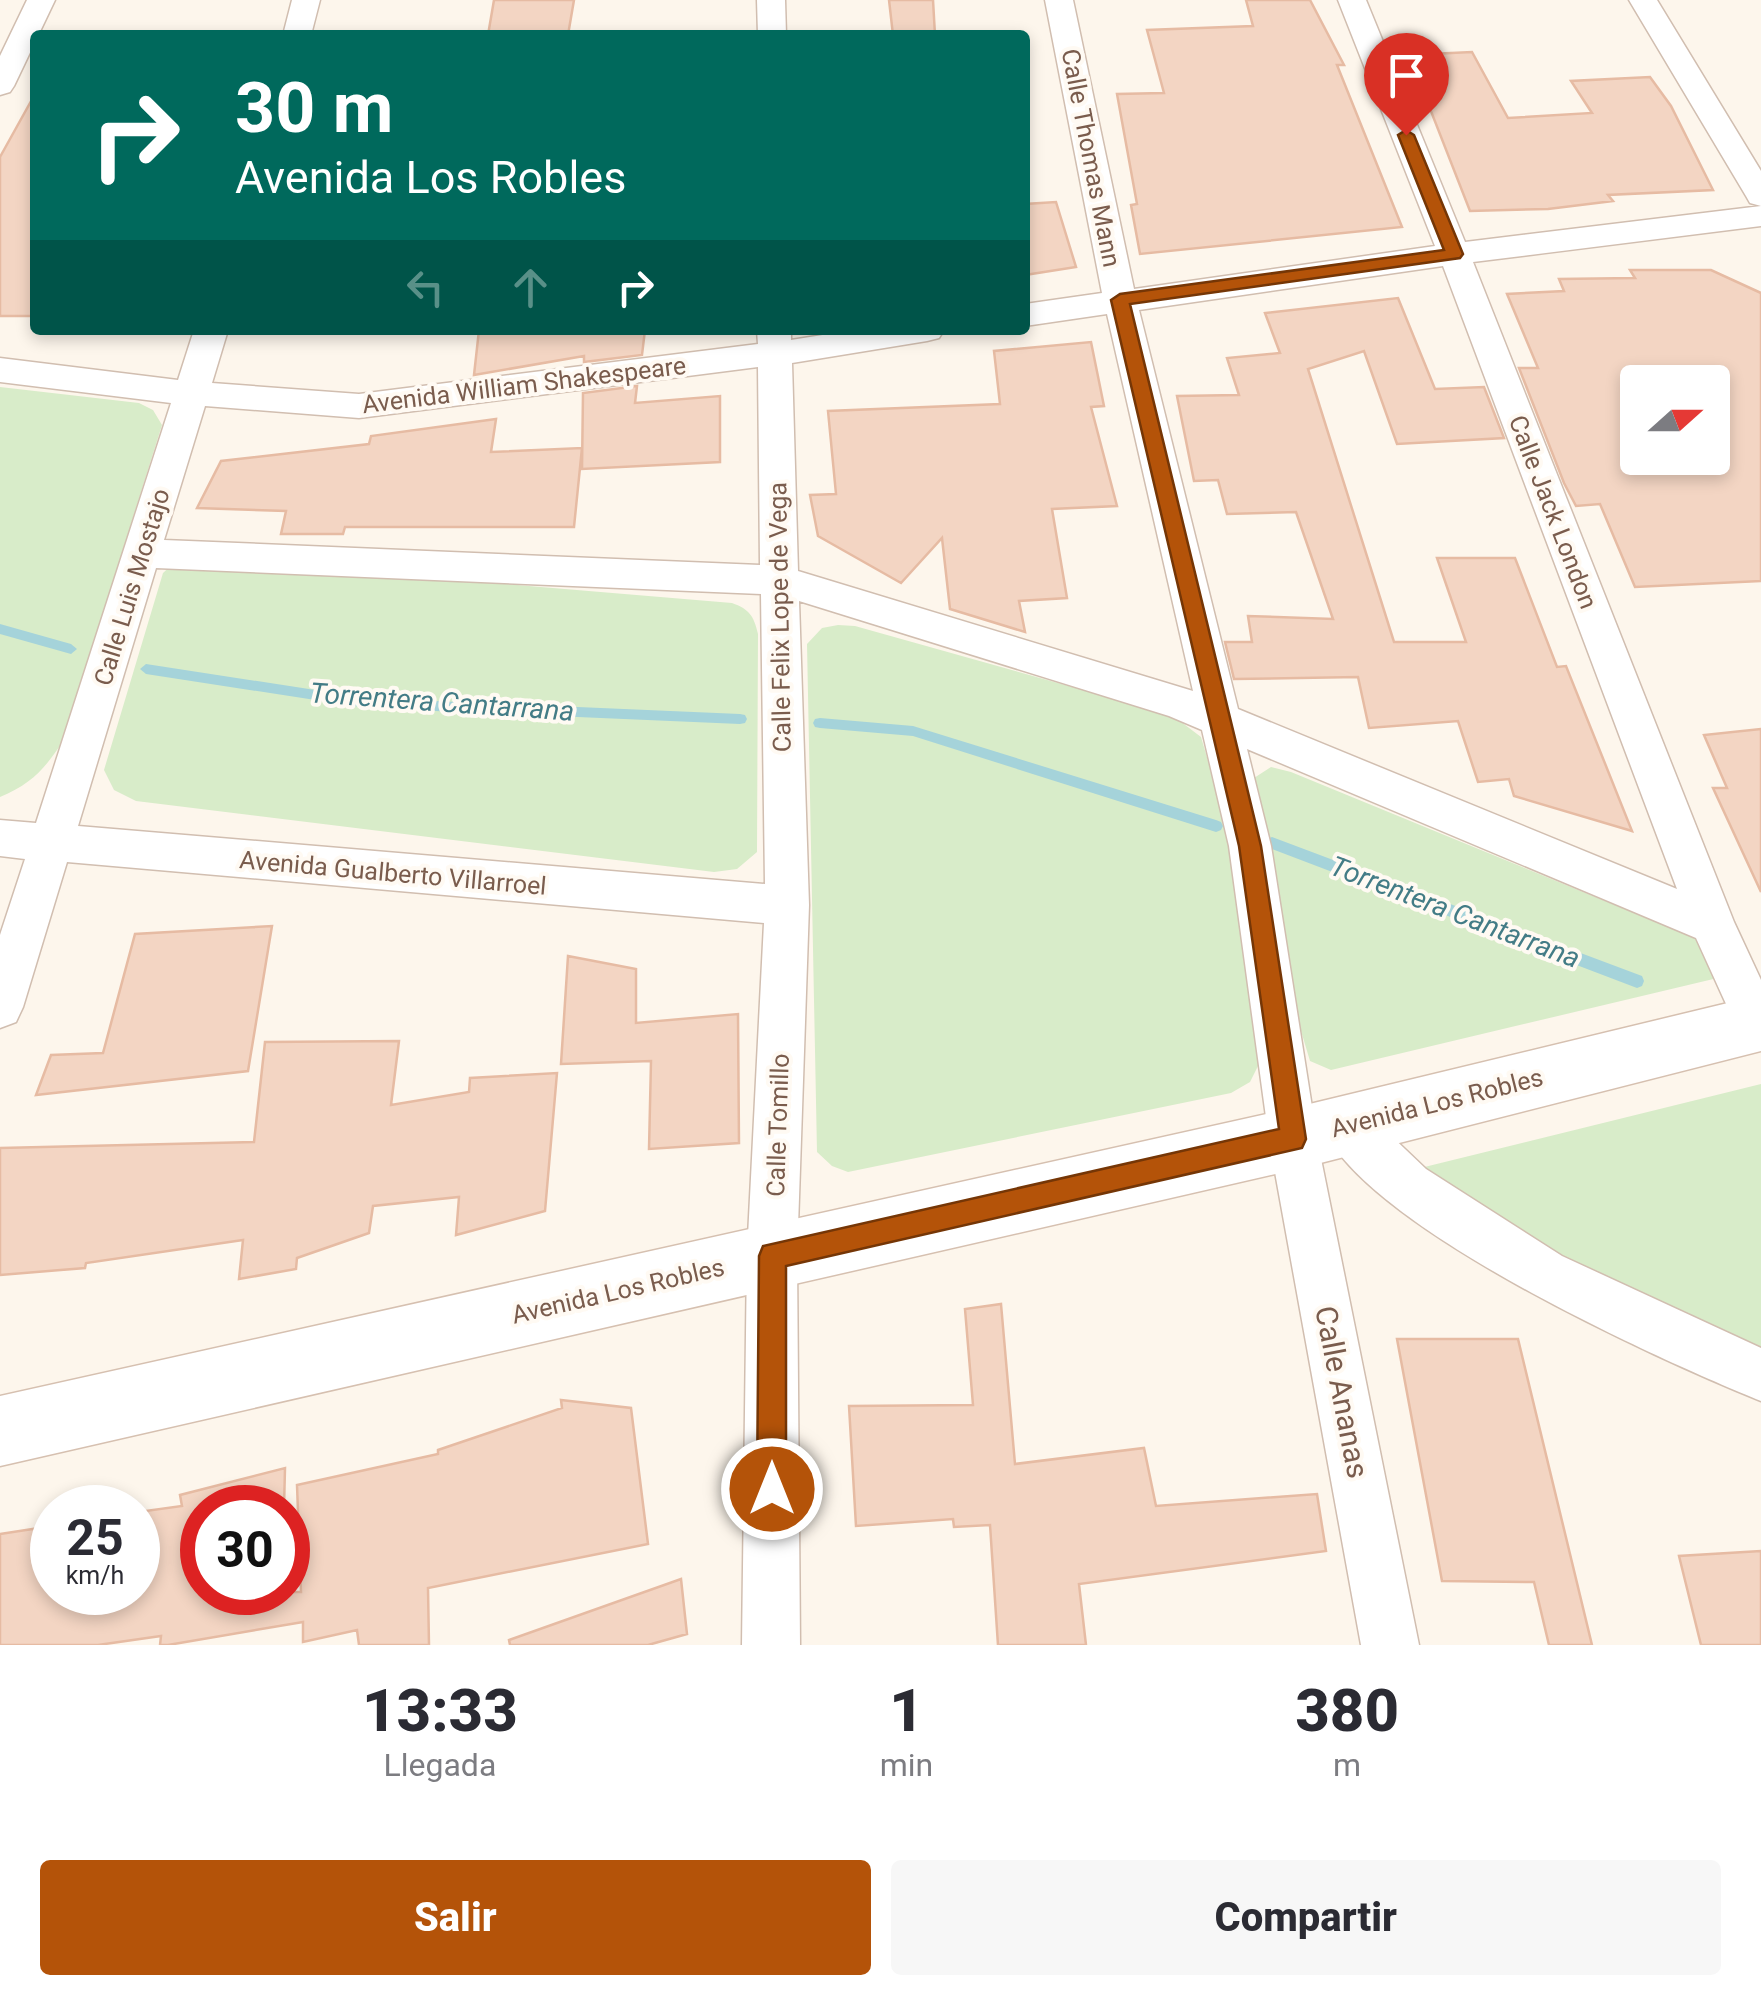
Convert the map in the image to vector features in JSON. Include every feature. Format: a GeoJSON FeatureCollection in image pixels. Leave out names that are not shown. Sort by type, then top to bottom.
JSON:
{"type":"FeatureCollection","features":[{"type":"Feature","properties":{"kind":"main road","name":"Avenida Los Robles"},"geometry":{"type":"LineString","coordinates":[[0,1431],[1320,1132],[1760,1023]]}},
{"type":"Feature","properties":{"kind":"street"},"geometry":{"type":"LineString","coordinates":[[0,86],[41,0]]}},
{"type":"Feature","properties":{"kind":"street"},"geometry":{"type":"LineString","coordinates":[[298,30],[306,0]]}},
{"type":"Feature","properties":{"kind":"street"},"geometry":{"type":"LineString","coordinates":[[771,0],[772,30]]}},
{"type":"Feature","properties":{"kind":"street","name":"Calle Thomas Mann"},"geometry":{"type":"LineString","coordinates":[[1060,0],[1120,300],[1320,1132]]}},
{"type":"Feature","properties":{"kind":"street","name":"Calle Jack London"},"geometry":{"type":"LineString","coordinates":[[1352,0],[1712,924],[1760,1023]]}},
{"type":"Feature","properties":{"kind":"street"},"geometry":{"type":"LineString","coordinates":[[1644,0],[1761,196]]}},
{"type":"Feature","properties":{"kind":"street"},"geometry":{"type":"LineString","coordinates":[[1030,314],[1454,254],[1761,216]]}},
{"type":"Feature","properties":{"kind":"street","name":"Calle Luis Mostajo"},"geometry":{"type":"LineString","coordinates":[[0,1006],[54,845],[209,335]]}},
{"type":"Feature","properties":{"kind":"street","name":"Avenida William Shakespeare"},"geometry":{"type":"LineString","coordinates":[[0,370],[191,393],[359,406],[773,342],[863,335]]}},
{"type":"Feature","properties":{"kind":"street","name":"Calle Felix Lope de Vega"},"geometry":{"type":"LineString","coordinates":[[773,342],[787,905]]}},
{"type":"Feature","properties":{"kind":"street"},"geometry":{"type":"LineString","coordinates":[[142,554],[779,580],[1180,703],[1712,924]]}},
{"type":"Feature","properties":{"kind":"street","name":"Avenida Gualberto Villarroel"},"geometry":{"type":"LineString","coordinates":[[0,838],[787,905]]}},
{"type":"Feature","properties":{"kind":"street","name":"Calle Tomillo"},"geometry":{"type":"LineString","coordinates":[[771,1645],[772,1256],[787,905]]}},
{"type":"Feature","properties":{"kind":"street"},"geometry":{"type":"LineString","coordinates":[[1320,1132],[1544,1274],[1761,1375]]}},
{"type":"Feature","properties":{"kind":"street","name":"Calle Ananas"},"geometry":{"type":"LineString","coordinates":[[1320,1132],[1390,1645]]}},
{"type":"Feature","properties":{"kind":"green space"},"geometry":{"type":"Polygon","coordinates":[[[0,387],[139,403],[153,410],[162,425],[63,741],[36,775],[0,797],[0,387]]]}},
{"type":"Feature","properties":{"kind":"green space"},"geometry":{"type":"Polygon","coordinates":[[[197,558],[732,603],[743,608],[758,634],[757,852],[737,869],[714,872],[136,801],[114,790],[104,770],[163,573],[176,561],[197,558]]]}},
{"type":"Feature","properties":{"kind":"green space"},"geometry":{"type":"Polygon","coordinates":[[[855,626],[1172,715],[1201,737],[1229,832],[1263,1056],[1250,1082],[1231,1093],[848,1172],[832,1166],[817,1152],[807,644],[822,628],[855,626]]]}},
{"type":"Feature","properties":{"kind":"green space"},"geometry":{"type":"Polygon","coordinates":[[[1271,767],[1717,947],[1726,976],[1331,1070],[1310,1061],[1296,1014],[1254,778],[1271,767]]]}},
{"type":"Feature","properties":{"kind":"green space"},"geometry":{"type":"Polygon","coordinates":[[[1761,1084],[1761,1370],[1396,1174],[1761,1084]]]}},
{"type":"Feature","properties":{"kind":"building"},"geometry":{"type":"Polygon","coordinates":[[[494,0],[574,0],[569,30],[489,30],[494,0]]]}},
{"type":"Feature","properties":{"kind":"building"},"geometry":{"type":"Polygon","coordinates":[[[889,0],[933,0],[935,30],[892,30],[889,0]]]}},
{"type":"Feature","properties":{"kind":"building"},"geometry":{"type":"Polygon","coordinates":[[[1246,0],[1310,0],[1344,65],[1337,65],[1402,227],[1140,254],[1131,205],[1137,204],[1117,94],[1164,93],[1147,30],[1253,26],[1246,0]]]}},
{"type":"Feature","properties":{"kind":"building"},"geometry":{"type":"Polygon","coordinates":[[[1472,52],[1508,118],[1592,113],[1571,81],[1650,77],[1671,106],[1713,190],[1608,195],[1613,201],[1548,209],[1470,211],[1409,55],[1472,52]]]}},
{"type":"Feature","properties":{"kind":"building"},"geometry":{"type":"Polygon","coordinates":[[[30,103],[30,316],[0,316],[0,157],[30,103]]]}},
{"type":"Feature","properties":{"kind":"building"},"geometry":{"type":"Polygon","coordinates":[[[1056,202],[1076,267],[1030,274],[1030,204],[1056,202]]]}},
{"type":"Feature","properties":{"kind":"building"},"geometry":{"type":"Polygon","coordinates":[[[1630,270],[1711,270],[1761,293],[1761,581],[1635,587],[1600,504],[1576,506],[1519,368],[1538,368],[1507,294],[1564,291],[1559,279],[1635,278],[1630,270]]]}},
{"type":"Feature","properties":{"kind":"building"},"geometry":{"type":"Polygon","coordinates":[[[1398,298],[1435,389],[1484,387],[1504,438],[1397,444],[1364,351],[1308,369],[1394,642],[1466,642],[1437,558],[1515,558],[1557,667],[1566,666],[1632,831],[1514,796],[1509,779],[1478,782],[1458,721],[1369,728],[1358,677],[1234,679],[1225,642],[1252,642],[1248,616],[1333,619],[1296,512],[1227,514],[1218,480],[1194,481],[1177,396],[1239,395],[1227,358],[1280,353],[1265,313],[1398,298]]]}},
{"type":"Feature","properties":{"kind":"building"},"geometry":{"type":"Polygon","coordinates":[[[478,335],[644,335],[642,355],[584,362],[584,356],[474,375],[478,335]]]}},
{"type":"Feature","properties":{"kind":"building"},"geometry":{"type":"Polygon","coordinates":[[[1091,342],[1104,406],[1091,407],[1117,506],[1052,509],[1067,598],[1019,601],[1025,632],[950,609],[942,538],[901,583],[818,536],[810,495],[836,494],[828,411],[1000,404],[994,351],[1091,342]]]}},
{"type":"Feature","properties":{"kind":"building"},"geometry":{"type":"Polygon","coordinates":[[[637,386],[635,403],[720,396],[720,462],[582,469],[583,393],[637,386]]]}},
{"type":"Feature","properties":{"kind":"building"},"geometry":{"type":"Polygon","coordinates":[[[496,419],[491,452],[582,448],[574,527],[345,527],[343,534],[281,534],[286,511],[197,508],[221,461],[369,444],[371,436],[496,419]]]}},
{"type":"Feature","properties":{"kind":"building"},"geometry":{"type":"Polygon","coordinates":[[[1761,729],[1761,892],[1713,788],[1727,788],[1704,735],[1761,729]]]}},
{"type":"Feature","properties":{"kind":"building"},"geometry":{"type":"Polygon","coordinates":[[[272,926],[248,1071],[36,1095],[51,1055],[103,1053],[135,934],[272,926]]]}},
{"type":"Feature","properties":{"kind":"building"},"geometry":{"type":"Polygon","coordinates":[[[568,956],[636,969],[636,1023],[738,1014],[739,1143],[649,1149],[651,1061],[561,1064],[568,956]]]}},
{"type":"Feature","properties":{"kind":"building"},"geometry":{"type":"Polygon","coordinates":[[[399,1041],[391,1105],[469,1092],[470,1078],[557,1073],[545,1211],[456,1235],[459,1197],[373,1206],[369,1233],[297,1258],[296,1269],[239,1279],[243,1240],[86,1263],[85,1268],[0,1275],[0,1148],[254,1142],[265,1042],[399,1041]]]}},
{"type":"Feature","properties":{"kind":"building"},"geometry":{"type":"Polygon","coordinates":[[[1001,1304],[1015,1464],[1144,1448],[1156,1506],[1317,1494],[1326,1551],[1079,1584],[1086,1645],[998,1645],[990,1525],[954,1527],[953,1519],[856,1526],[849,1406],[973,1405],[965,1309],[1001,1304]]]}},
{"type":"Feature","properties":{"kind":"building"},"geometry":{"type":"Polygon","coordinates":[[[1397,1339],[1518,1339],[1592,1645],[1549,1645],[1534,1582],[1442,1581],[1397,1339]]]}},
{"type":"Feature","properties":{"kind":"building"},"geometry":{"type":"Polygon","coordinates":[[[561,1400],[631,1408],[648,1544],[428,1588],[429,1645],[359,1645],[357,1630],[303,1642],[303,1622],[168,1645],[160,1645],[161,1636],[98,1645],[0,1645],[0,1534],[30,1529],[30,1615],[160,1615],[160,1509],[180,1506],[180,1615],[310,1615],[310,1485],[297,1485],[438,1454],[438,1450],[562,1408],[561,1400]]]}},
{"type":"Feature","properties":{"kind":"building"},"geometry":{"type":"Polygon","coordinates":[[[285,1468],[285,1485],[219,1485],[285,1468]]]}},
{"type":"Feature","properties":{"kind":"building"},"geometry":{"type":"Polygon","coordinates":[[[1761,1551],[1761,1645],[1701,1645],[1679,1556],[1761,1551]]]}},
{"type":"Feature","properties":{"kind":"building"},"geometry":{"type":"Polygon","coordinates":[[[681,1579],[687,1634],[648,1645],[510,1645],[509,1640],[681,1579]]]}},
{"type":"Feature","properties":{"kind":"waterway","name":"Torrentera Cantarrana"},"geometry":{"type":"LineString","coordinates":[[0,629],[71,649]]}},
{"type":"Feature","properties":{"kind":"waterway","name":"Torrentera Cantarrana"},"geometry":{"type":"LineString","coordinates":[[146,669],[367,703],[740,719]]}},
{"type":"Feature","properties":{"kind":"waterway","name":"Torrentera Cantarrana"},"geometry":{"type":"LineString","coordinates":[[820,723],[913,731],[1216,826]]}},
{"type":"Feature","properties":{"kind":"waterway","name":"Torrentera Cantarrana"},"geometry":{"type":"LineString","coordinates":[[1272,843],[1637,981]]}},
{"type":"Feature","properties":{"kind":"route"},"geometry":{"type":"LineString","coordinates":[[772,1489],[772,1256],[1293,1139],[1250,846],[1120,300],[1454,254],[1406,135]]}}]}
